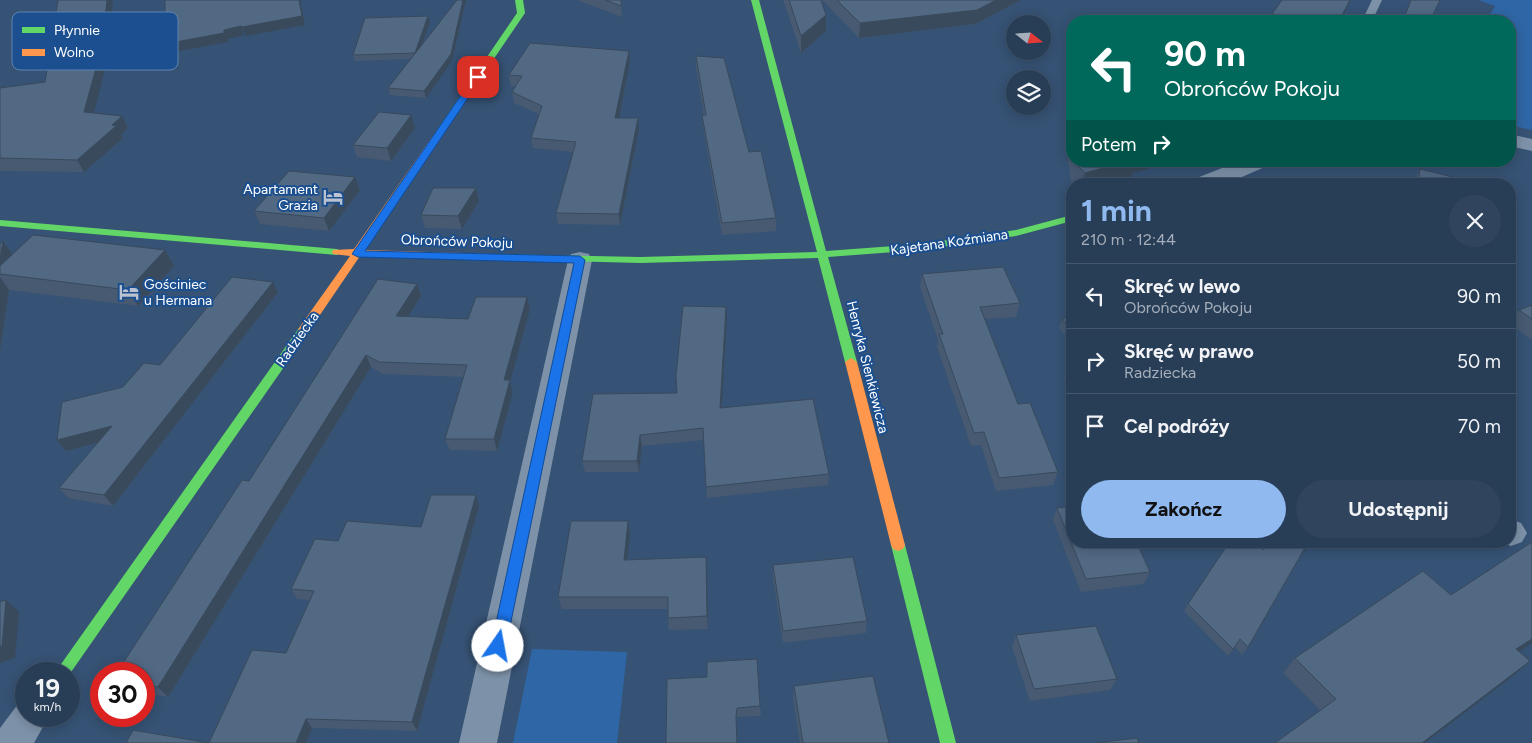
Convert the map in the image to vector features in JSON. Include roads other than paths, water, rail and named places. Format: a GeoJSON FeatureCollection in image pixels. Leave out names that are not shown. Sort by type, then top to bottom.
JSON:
{"type":"FeatureCollection","features":[{"type":"Feature","properties":{"kind":"street","name":"Radziecka"},"geometry":{"type":"LineString","coordinates":[[69,662],[358,254],[521,13],[519,0]]}},
{"type":"Feature","properties":{"kind":"street","name":"Henryka Sienkiewicza"},"geometry":{"type":"LineString","coordinates":[[756,0],[824,255],[948,743]]}},
{"type":"Feature","properties":{"kind":"street"},"geometry":{"type":"LineString","coordinates":[[1516,141],[1532,145]]}},
{"type":"Feature","properties":{"kind":"street"},"geometry":{"type":"LineString","coordinates":[[1221,178],[1246,167]]}},
{"type":"Feature","properties":{"kind":"street","name":"Kajetana Koźmiana"},"geometry":{"type":"LineString","coordinates":[[824,255],[929,246],[983,239],[1016,233],[1066,220]]}},
{"type":"Feature","properties":{"kind":"street","name":"Obrońców Pokoju"},"geometry":{"type":"LineString","coordinates":[[0,223],[358,254],[580,260],[824,255]]}},
{"type":"Feature","properties":{"kind":"street"},"geometry":{"type":"LineString","coordinates":[[478,743],[580,260]]}},
{"type":"Feature","properties":{"kind":"street"},"geometry":{"type":"LineString","coordinates":[[12,743],[23,727]]}},
{"type":"Feature","properties":{"kind":"lane"},"geometry":{"type":"LineString","coordinates":[[1370,15],[1377,0]]}},
{"type":"Feature","properties":{"kind":"place","name":"Apartament Grazia"},"geometry":{"type":"Point","coordinates":[333,197]}},
{"type":"Feature","properties":{"kind":"place","name":"Gościniec u Hermana"},"geometry":{"type":"Point","coordinates":[129,292]}}]}
